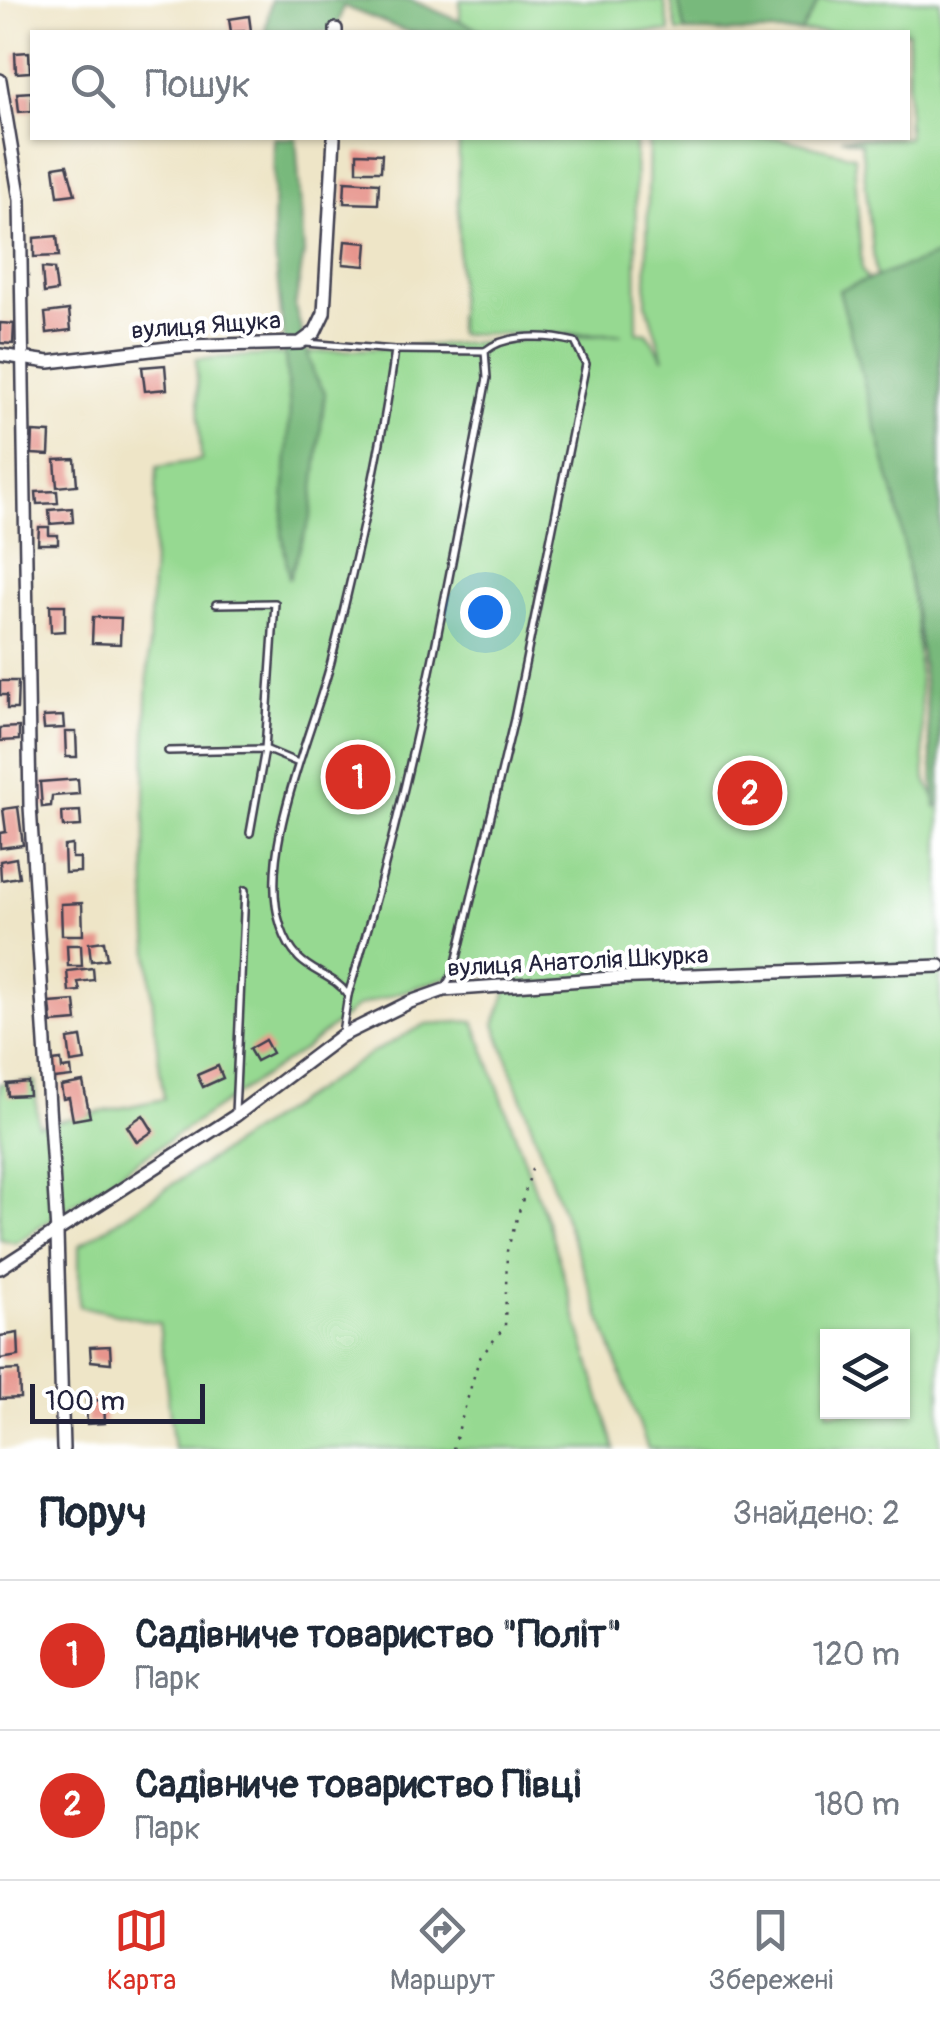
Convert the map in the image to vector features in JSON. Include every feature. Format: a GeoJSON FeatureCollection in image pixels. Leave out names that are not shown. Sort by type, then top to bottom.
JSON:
{"type":"FeatureCollection","features":[{"type":"Feature","properties":{"kind":"street"},"geometry":{"type":"LineString","coordinates":[[0,80],[20,200],[30,806],[57,1233],[62,1449]]}},
{"type":"Feature","properties":{"kind":"street","name":"вулиця Ящука"},"geometry":{"type":"LineString","coordinates":[[0,354],[49,362],[185,346],[300,343],[314,332],[324,312],[334,140]]}},
{"type":"Feature","properties":{"kind":"street","name":"вулиця Анатолія Шкурка"},"geometry":{"type":"LineString","coordinates":[[0,1268],[203,1133],[235,1116],[341,1036],[444,990],[611,978],[940,966]]}},
{"type":"Feature","properties":{"kind":"lane"},"geometry":{"type":"LineString","coordinates":[[300,343],[485,351],[508,340],[564,339],[575,342],[586,364],[514,718],[454,970],[444,990]]}},
{"type":"Feature","properties":{"kind":"lane"},"geometry":{"type":"LineString","coordinates":[[348,994],[296,956],[282,930],[275,904],[296,762],[330,665],[394,350]]}},
{"type":"Feature","properties":{"kind":"lane"},"geometry":{"type":"LineString","coordinates":[[341,1036],[348,994],[384,868],[472,469],[487,378],[485,351]]}},
{"type":"Feature","properties":{"kind":"lane"},"geometry":{"type":"LineString","coordinates":[[216,604],[275,602],[264,749],[250,834]]}},
{"type":"Feature","properties":{"kind":"lane"},"geometry":{"type":"LineString","coordinates":[[168,751],[264,749],[296,762]]}},
{"type":"Feature","properties":{"kind":"lane"},"geometry":{"type":"LineString","coordinates":[[235,1116],[245,890]]}},
{"type":"Feature","properties":{"kind":"path"},"geometry":{"type":"LineString","coordinates":[[453,1449],[479,1359],[505,1326],[507,1251],[533,1166]]}},
{"type":"Feature","properties":{"kind":"green space"},"geometry":{"type":"Polygon","coordinates":[[[271,0],[411,0],[480,30],[403,30],[343,6],[337,30],[265,30],[271,0]]]}},
{"type":"Feature","properties":{"kind":"green space"},"geometry":{"type":"Polygon","coordinates":[[[460,0],[664,0],[670,30],[460,30],[460,0]]]}},
{"type":"Feature","properties":{"kind":"green space"},"geometry":{"type":"Polygon","coordinates":[[[671,0],[940,0],[940,478],[907,567],[916,620],[925,778],[940,809],[940,1449],[648,1449],[495,1024],[513,973],[454,975],[358,1006],[307,1047],[16,1243],[0,1239],[0,1084],[35,1081],[38,1125],[164,1099],[154,1020],[145,862],[150,625],[157,467],[201,460],[196,359],[622,334],[458,334],[459,140],[635,140],[637,332],[647,333],[664,359],[646,303],[649,140],[787,140],[854,156],[862,271],[878,296],[861,143],[849,140],[910,140],[910,30],[677,30],[671,0]]]}},
{"type":"Feature","properties":{"kind":"green space"},"geometry":{"type":"Polygon","coordinates":[[[678,0],[819,0],[802,30],[685,30],[678,0]]]}},
{"type":"Feature","properties":{"kind":"green space"},"geometry":{"type":"Polygon","coordinates":[[[274,140],[296,140],[304,253],[295,307],[314,375],[325,392],[311,516],[289,579],[282,533],[290,409],[273,232],[274,140]]]}},
{"type":"Feature","properties":{"kind":"green space"},"geometry":{"type":"Polygon","coordinates":[[[940,254],[940,805],[936,807],[920,643],[898,510],[839,290],[940,254]]]}},
{"type":"Feature","properties":{"kind":"green space"},"geometry":{"type":"Polygon","coordinates":[[[474,1021],[550,1230],[615,1449],[174,1449],[159,1323],[79,1306],[79,1246],[370,1054],[426,1024],[474,1021]]]}},
{"type":"Feature","properties":{"kind":"building"},"geometry":{"type":"Polygon","coordinates":[[[249,16],[251,30],[231,30],[229,19],[249,16]]]}},
{"type":"Feature","properties":{"kind":"building"},"geometry":{"type":"Polygon","coordinates":[[[29,52],[30,72],[16,73],[15,53],[29,52]]]}},
{"type":"Feature","properties":{"kind":"building"},"geometry":{"type":"Polygon","coordinates":[[[30,92],[30,111],[19,112],[17,93],[30,92]]]}},
{"type":"Feature","properties":{"kind":"building"},"geometry":{"type":"Polygon","coordinates":[[[357,153],[382,154],[381,171],[357,171],[357,153]]]}},
{"type":"Feature","properties":{"kind":"building"},"geometry":{"type":"Polygon","coordinates":[[[67,165],[75,194],[58,196],[54,167],[67,165]]]}},
{"type":"Feature","properties":{"kind":"building"},"geometry":{"type":"Polygon","coordinates":[[[345,181],[379,183],[378,204],[344,203],[345,181]]]}},
{"type":"Feature","properties":{"kind":"building"},"geometry":{"type":"Polygon","coordinates":[[[57,236],[59,256],[34,257],[34,238],[57,236]]]}},
{"type":"Feature","properties":{"kind":"building"},"geometry":{"type":"Polygon","coordinates":[[[345,241],[367,243],[365,266],[343,264],[345,241]]]}},
{"type":"Feature","properties":{"kind":"building"},"geometry":{"type":"Polygon","coordinates":[[[42,268],[54,269],[57,291],[44,293],[42,268]]]}},
{"type":"Feature","properties":{"kind":"building"},"geometry":{"type":"Polygon","coordinates":[[[69,310],[71,330],[47,333],[45,313],[69,310]]]}},
{"type":"Feature","properties":{"kind":"building"},"geometry":{"type":"Polygon","coordinates":[[[0,323],[14,324],[13,344],[0,343],[0,323]]]}},
{"type":"Feature","properties":{"kind":"building"},"geometry":{"type":"Polygon","coordinates":[[[165,365],[167,389],[145,391],[142,367],[165,365]]]}},
{"type":"Feature","properties":{"kind":"building"},"geometry":{"type":"Polygon","coordinates":[[[33,432],[50,433],[49,455],[32,454],[33,432]]]}},
{"type":"Feature","properties":{"kind":"building"},"geometry":{"type":"Polygon","coordinates":[[[75,459],[77,485],[57,487],[55,460],[75,459]]]}},
{"type":"Feature","properties":{"kind":"building"},"geometry":{"type":"Polygon","coordinates":[[[57,491],[58,503],[37,504],[36,492],[57,491]]]}},
{"type":"Feature","properties":{"kind":"building"},"geometry":{"type":"Polygon","coordinates":[[[72,508],[73,522],[50,524],[49,510],[72,508]]]}},
{"type":"Feature","properties":{"kind":"building"},"geometry":{"type":"Polygon","coordinates":[[[39,527],[49,527],[49,535],[58,535],[58,544],[38,544],[39,527]]]}},
{"type":"Feature","properties":{"kind":"building"},"geometry":{"type":"Polygon","coordinates":[[[50,605],[65,605],[65,631],[51,632],[50,605]]]}},
{"type":"Feature","properties":{"kind":"building"},"geometry":{"type":"Polygon","coordinates":[[[93,617],[121,618],[120,644],[92,643],[93,617]]]}},
{"type":"Feature","properties":{"kind":"building"},"geometry":{"type":"Polygon","coordinates":[[[0,681],[18,681],[17,709],[7,709],[7,695],[0,695],[0,681]]]}},
{"type":"Feature","properties":{"kind":"building"},"geometry":{"type":"Polygon","coordinates":[[[63,716],[64,728],[44,729],[43,717],[63,716]]]}},
{"type":"Feature","properties":{"kind":"building"},"geometry":{"type":"Polygon","coordinates":[[[19,727],[19,740],[0,741],[0,728],[19,727]]]}},
{"type":"Feature","properties":{"kind":"building"},"geometry":{"type":"Polygon","coordinates":[[[65,732],[76,732],[77,757],[66,757],[65,732]]]}},
{"type":"Feature","properties":{"kind":"building"},"geometry":{"type":"Polygon","coordinates":[[[78,779],[79,794],[52,796],[51,806],[42,807],[40,782],[78,779]]]}},
{"type":"Feature","properties":{"kind":"building"},"geometry":{"type":"Polygon","coordinates":[[[18,807],[23,845],[0,848],[0,833],[6,832],[3,809],[18,807]]]}},
{"type":"Feature","properties":{"kind":"building"},"geometry":{"type":"Polygon","coordinates":[[[80,811],[81,826],[63,827],[62,812],[80,811]]]}},
{"type":"Feature","properties":{"kind":"building"},"geometry":{"type":"Polygon","coordinates":[[[72,845],[72,858],[80,858],[80,872],[65,873],[64,846],[72,845]]]}},
{"type":"Feature","properties":{"kind":"building"},"geometry":{"type":"Polygon","coordinates":[[[16,858],[19,877],[1,880],[0,861],[16,858]]]}},
{"type":"Feature","properties":{"kind":"building"},"geometry":{"type":"Polygon","coordinates":[[[82,903],[83,935],[62,935],[61,904],[82,903]]]}},
{"type":"Feature","properties":{"kind":"building"},"geometry":{"type":"Polygon","coordinates":[[[104,941],[107,959],[91,961],[89,943],[104,941]]]}},
{"type":"Feature","properties":{"kind":"building"},"geometry":{"type":"Polygon","coordinates":[[[67,945],[81,945],[82,966],[68,966],[67,945]]]}},
{"type":"Feature","properties":{"kind":"building"},"geometry":{"type":"Polygon","coordinates":[[[93,968],[94,980],[78,982],[80,991],[69,992],[67,971],[93,968]]]}},
{"type":"Feature","properties":{"kind":"building"},"geometry":{"type":"Polygon","coordinates":[[[75,1001],[77,1021],[52,1023],[50,1003],[75,1001]]]}},
{"type":"Feature","properties":{"kind":"building"},"geometry":{"type":"Polygon","coordinates":[[[81,1037],[85,1061],[71,1063],[68,1039],[81,1037]]]}},
{"type":"Feature","properties":{"kind":"building"},"geometry":{"type":"Polygon","coordinates":[[[265,1040],[272,1053],[256,1061],[249,1049],[265,1040]]]}},
{"type":"Feature","properties":{"kind":"building"},"geometry":{"type":"Polygon","coordinates":[[[61,1060],[62,1069],[71,1068],[72,1077],[54,1079],[52,1061],[61,1060]]]}},
{"type":"Feature","properties":{"kind":"building"},"geometry":{"type":"Polygon","coordinates":[[[218,1066],[223,1078],[203,1087],[197,1075],[218,1066]]]}},
{"type":"Feature","properties":{"kind":"building"},"geometry":{"type":"Polygon","coordinates":[[[28,1082],[29,1095],[8,1096],[7,1084],[28,1082]]]}},
{"type":"Feature","properties":{"kind":"building"},"geometry":{"type":"Polygon","coordinates":[[[83,1082],[90,1117],[73,1120],[69,1098],[63,1099],[61,1086],[83,1082]]]}},
{"type":"Feature","properties":{"kind":"building"},"geometry":{"type":"Polygon","coordinates":[[[143,1115],[153,1131],[137,1142],[127,1126],[143,1115]]]}},
{"type":"Feature","properties":{"kind":"building"},"geometry":{"type":"Polygon","coordinates":[[[18,1333],[19,1356],[0,1359],[0,1336],[18,1333]]]}},
{"type":"Feature","properties":{"kind":"building"},"geometry":{"type":"Polygon","coordinates":[[[110,1346],[111,1363],[91,1361],[90,1347],[110,1346]]]}},
{"type":"Feature","properties":{"kind":"building"},"geometry":{"type":"Polygon","coordinates":[[[19,1370],[20,1398],[0,1399],[0,1371],[19,1370]]]}},
{"type":"Feature","properties":{"kind":"building"},"geometry":{"type":"Polygon","coordinates":[[[104,1400],[105,1423],[87,1424],[86,1401],[104,1400]]]}},
{"type":"Feature","properties":{"kind":"place","name":"Садівниче товариство \"Політ\""},"geometry":{"type":"Point","coordinates":[358,777]}},
{"type":"Feature","properties":{"kind":"place","name":"Садівниче товариство Півці"},"geometry":{"type":"Point","coordinates":[750,793]}}]}
